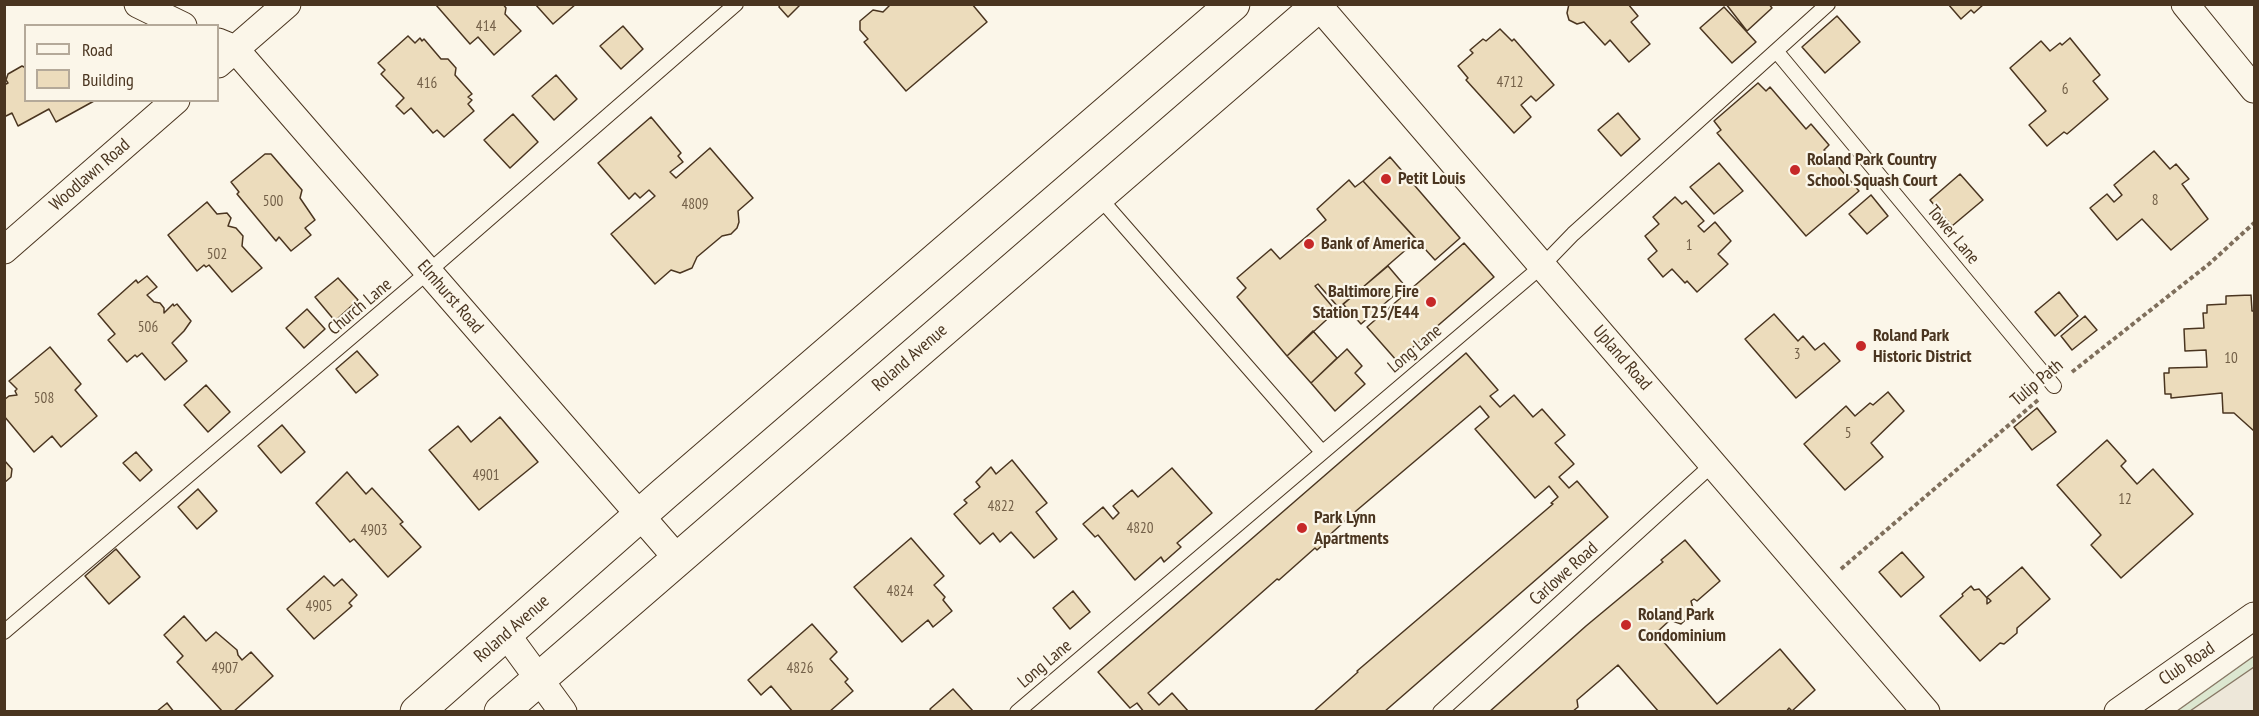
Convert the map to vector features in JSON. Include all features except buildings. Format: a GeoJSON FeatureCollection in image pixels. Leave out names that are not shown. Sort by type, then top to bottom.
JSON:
{"type":"FeatureCollection","features":[{"type":"Feature","properties":{"kind":"main road","name":"Roland Avenue"},"geometry":{"type":"LineString","coordinates":[[417,711],[640,515],[1233,4]]}},
{"type":"Feature","properties":{"kind":"main road","name":"Roland Avenue"},"geometry":{"type":"LineString","coordinates":[[501,711],[1318,5]]}},
{"type":"Feature","properties":{"kind":"street"},"geometry":{"type":"LineString","coordinates":[[138,4],[179,24]]}},
{"type":"Feature","properties":{"kind":"street"},"geometry":{"type":"LineString","coordinates":[[223,52],[287,4]]}},
{"type":"Feature","properties":{"kind":"street"},"geometry":{"type":"LineString","coordinates":[[2185,4],[2254,89]]}},
{"type":"Feature","properties":{"kind":"street","name":"Upland Road"},"geometry":{"type":"LineString","coordinates":[[1318,5],[1926,711]]}},
{"type":"Feature","properties":{"kind":"street","name":"Elmhurst Road"},"geometry":{"type":"LineString","coordinates":[[223,52],[428,272],[677,558]]}},
{"type":"Feature","properties":{"kind":"street","name":"Woodlawn Road"},"geometry":{"type":"LineString","coordinates":[[4,250],[174,102]]}},
{"type":"Feature","properties":{"kind":"street","name":"Club Road"},"geometry":{"type":"LineString","coordinates":[[2118,711],[2254,616]]}},
{"type":"Feature","properties":{"kind":"street"},"geometry":{"type":"LineString","coordinates":[[506,634],[562,711]]}},
{"type":"Feature","properties":{"kind":"lane","name":"Church Lane"},"geometry":{"type":"LineString","coordinates":[[4,632],[428,272],[736,4]]}},
{"type":"Feature","properties":{"kind":"lane","name":"Long Lane"},"geometry":{"type":"LineString","coordinates":[[1017,711],[1542,266],[1573,234],[1778,52],[1828,4]]}},
{"type":"Feature","properties":{"kind":"lane","name":"Tower Lane"},"geometry":{"type":"LineString","coordinates":[[1778,52],[2054,386]]}},
{"type":"Feature","properties":{"kind":"lane"},"geometry":{"type":"LineString","coordinates":[[1098,196],[1322,452]]}},
{"type":"Feature","properties":{"kind":"lane","name":"Carlowe Road"},"geometry":{"type":"LineString","coordinates":[[1440,711],[1713,464]]}},
{"type":"Feature","properties":{"kind":"path","name":"Tulip Path"},"geometry":{"type":"LineString","coordinates":[[1841,569],[2054,386],[2209,264],[2254,223]]}},
{"type":"Feature","properties":{"kind":"green space"},"geometry":{"type":"Polygon","coordinates":[[[2254,656],[2254,711],[2177,711],[2254,656]]]}},
{"type":"Feature","properties":{"kind":"shaded area"},"geometry":{"type":"Polygon","coordinates":[[[2254,667],[2254,711],[2190,711],[2254,667]]]}},
{"type":"Feature","properties":{"kind":"place","name":"Roland Park Country School Squash Court"},"geometry":{"type":"Point","coordinates":[1795,170]}},
{"type":"Feature","properties":{"kind":"place","name":"Petit Louis"},"geometry":{"type":"Point","coordinates":[1386,179]}},
{"type":"Feature","properties":{"kind":"place","name":"Bank of America"},"geometry":{"type":"Point","coordinates":[1309,244]}},
{"type":"Feature","properties":{"kind":"place","name":"Baltimore Fire Station T25/E44"},"geometry":{"type":"Point","coordinates":[1431,302]}},
{"type":"Feature","properties":{"kind":"place","name":"Roland Park Historic District"},"geometry":{"type":"Point","coordinates":[1861,346]}},
{"type":"Feature","properties":{"kind":"place","name":"Park Lynn Apartments"},"geometry":{"type":"Point","coordinates":[1302,528]}},
{"type":"Feature","properties":{"kind":"place","name":"Roland Park Condominium"},"geometry":{"type":"Point","coordinates":[1626,625]}}]}
